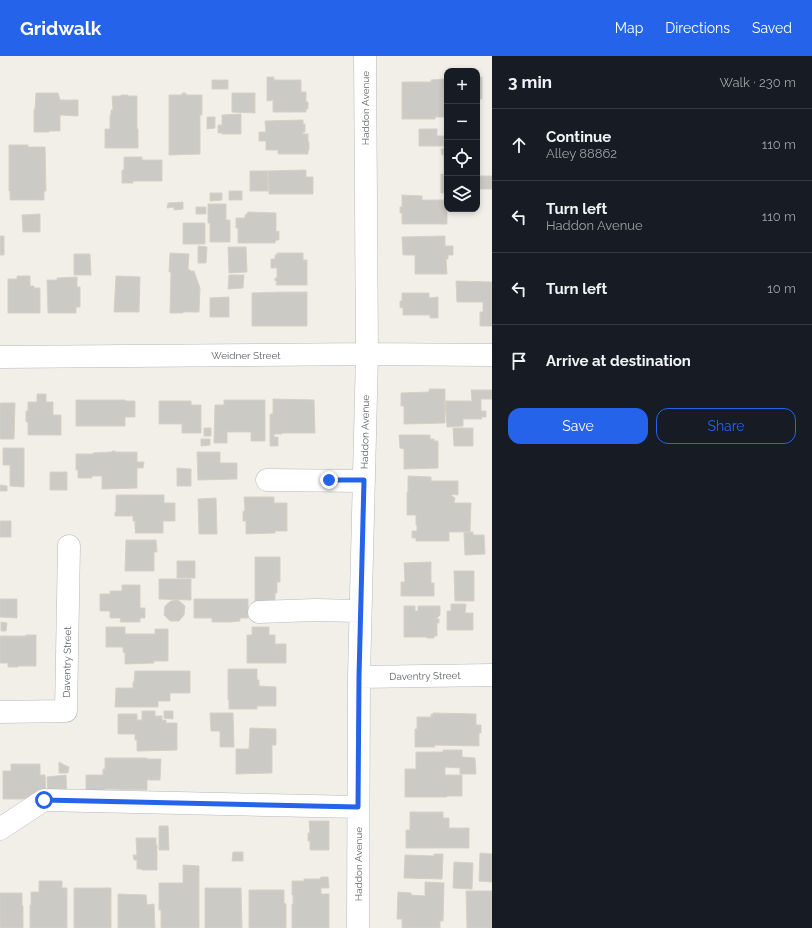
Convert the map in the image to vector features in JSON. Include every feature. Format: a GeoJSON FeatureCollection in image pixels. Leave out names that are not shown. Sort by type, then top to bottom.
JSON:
{"type":"FeatureCollection","features":[{"type":"Feature","properties":{"kind":"street","name":"Haddon Avenue"},"geometry":{"type":"LineString","coordinates":[[358,928],[360,611],[367,354],[365,56]]}},
{"type":"Feature","properties":{"kind":"street","name":"Weidner Street"},"geometry":{"type":"LineString","coordinates":[[0,357],[367,354],[492,355]]}},
{"type":"Feature","properties":{"kind":"street"},"geometry":{"type":"LineString","coordinates":[[267,480],[364,480]]}},
{"type":"Feature","properties":{"kind":"street","name":"Daventry Street"},"geometry":{"type":"LineString","coordinates":[[0,712],[66,711],[69,546]]}},
{"type":"Feature","properties":{"kind":"street"},"geometry":{"type":"LineString","coordinates":[[259,612],[315,610],[360,611]]}},
{"type":"Feature","properties":{"kind":"street","name":"Daventry Street"},"geometry":{"type":"LineString","coordinates":[[359,677],[492,676]]}},
{"type":"Feature","properties":{"kind":"street"},"geometry":{"type":"LineString","coordinates":[[0,829],[44,800],[358,807]]}},
{"type":"Feature","properties":{"kind":"building"},"geometry":{"type":"Polygon","coordinates":[[[267,77],[274,77],[274,80],[301,80],[301,92],[306,92],[306,102],[308,102],[308,109],[306,109],[306,112],[273,112],[273,100],[267,101],[267,77]]]}},
{"type":"Feature","properties":{"kind":"building"},"geometry":{"type":"Polygon","coordinates":[[[480,77],[482,77],[482,99],[480,99],[480,77]]]}},
{"type":"Feature","properties":{"kind":"building"},"geometry":{"type":"Polygon","coordinates":[[[444,79],[444,117],[435,117],[435,119],[402,119],[402,82],[431,82],[431,80],[444,79]]]}},
{"type":"Feature","properties":{"kind":"building"},"geometry":{"type":"Polygon","coordinates":[[[212,80],[228,80],[228,89],[212,89],[212,80]]]}},
{"type":"Feature","properties":{"kind":"building"},"geometry":{"type":"Polygon","coordinates":[[[36,93],[58,93],[60,100],[78,100],[78,116],[60,115],[60,131],[34,132],[36,93]]]}},
{"type":"Feature","properties":{"kind":"building"},"geometry":{"type":"Polygon","coordinates":[[[182,93],[186,93],[186,95],[202,95],[202,115],[200,115],[200,154],[169,155],[169,95],[182,95],[182,93]]]}},
{"type":"Feature","properties":{"kind":"building"},"geometry":{"type":"Polygon","coordinates":[[[232,93],[255,93],[255,113],[232,112],[232,93]]]}},
{"type":"Feature","properties":{"kind":"building"},"geometry":{"type":"Polygon","coordinates":[[[112,96],[137,96],[138,148],[105,148],[105,129],[110,129],[110,115],[111,110],[113,110],[112,96]]]}},
{"type":"Feature","properties":{"kind":"building"},"geometry":{"type":"Polygon","coordinates":[[[241,114],[241,134],[218,133],[218,125],[222,125],[222,115],[241,114]]]}},
{"type":"Feature","properties":{"kind":"building"},"geometry":{"type":"Polygon","coordinates":[[[207,117],[215,117],[215,128],[207,129],[207,117]]]}},
{"type":"Feature","properties":{"kind":"building"},"geometry":{"type":"Polygon","coordinates":[[[303,120],[303,124],[305,124],[305,132],[303,132],[303,134],[308,134],[308,154],[278,154],[278,150],[266,150],[266,141],[259,141],[259,132],[266,132],[265,121],[303,120]]]}},
{"type":"Feature","properties":{"kind":"building"},"geometry":{"type":"Polygon","coordinates":[[[419,129],[437,129],[437,136],[444,136],[444,146],[419,146],[419,129]]]}},
{"type":"Feature","properties":{"kind":"building"},"geometry":{"type":"Polygon","coordinates":[[[9,145],[45,147],[46,191],[44,191],[44,200],[10,200],[9,145]]]}},
{"type":"Feature","properties":{"kind":"building"},"geometry":{"type":"Polygon","coordinates":[[[441,149],[444,149],[444,155],[442,155],[441,149]]]}},
{"type":"Feature","properties":{"kind":"building"},"geometry":{"type":"Polygon","coordinates":[[[124,157],[142,157],[142,160],[162,160],[162,181],[133,181],[133,183],[122,183],[124,157]]]}},
{"type":"Feature","properties":{"kind":"building"},"geometry":{"type":"Polygon","coordinates":[[[306,170],[306,177],[313,177],[313,194],[269,194],[268,171],[306,170]]]}},
{"type":"Feature","properties":{"kind":"building"},"geometry":{"type":"Polygon","coordinates":[[[250,171],[268,171],[268,191],[250,191],[250,171]]]}},
{"type":"Feature","properties":{"kind":"building"},"geometry":{"type":"Polygon","coordinates":[[[441,174],[444,174],[444,193],[441,193],[441,174]]]}},
{"type":"Feature","properties":{"kind":"building"},"geometry":{"type":"Polygon","coordinates":[[[480,176],[492,176],[492,189],[480,189],[480,176]]]}},
{"type":"Feature","properties":{"kind":"building"},"geometry":{"type":"Polygon","coordinates":[[[229,191],[242,191],[242,200],[229,200],[229,191]]]}},
{"type":"Feature","properties":{"kind":"building"},"geometry":{"type":"Polygon","coordinates":[[[210,193],[222,193],[222,200],[210,201],[210,193]]]}},
{"type":"Feature","properties":{"kind":"building"},"geometry":{"type":"Polygon","coordinates":[[[402,195],[422,196],[422,200],[444,200],[444,212],[447,212],[447,224],[402,224],[402,213],[400,213],[400,207],[402,207],[402,195]]]}},
{"type":"Feature","properties":{"kind":"building"},"geometry":{"type":"Polygon","coordinates":[[[183,202],[183,209],[174,210],[174,207],[167,208],[168,203],[183,202]]]}},
{"type":"Feature","properties":{"kind":"building"},"geometry":{"type":"Polygon","coordinates":[[[208,204],[226,204],[226,220],[230,220],[230,242],[210,242],[208,204]]]}},
{"type":"Feature","properties":{"kind":"building"},"geometry":{"type":"Polygon","coordinates":[[[196,207],[206,207],[206,214],[196,214],[196,207]]]}},
{"type":"Feature","properties":{"kind":"building"},"geometry":{"type":"Polygon","coordinates":[[[248,212],[276,213],[276,232],[279,231],[279,240],[276,240],[275,243],[238,243],[236,218],[245,218],[245,215],[248,212]]]}},
{"type":"Feature","properties":{"kind":"building"},"geometry":{"type":"Polygon","coordinates":[[[40,214],[40,232],[23,232],[22,215],[40,214]]]}},
{"type":"Feature","properties":{"kind":"building"},"geometry":{"type":"Polygon","coordinates":[[[183,223],[205,223],[205,244],[183,244],[183,223]]]}},
{"type":"Feature","properties":{"kind":"building"},"geometry":{"type":"Polygon","coordinates":[[[0,236],[4,236],[4,255],[0,255],[0,236]]]}},
{"type":"Feature","properties":{"kind":"building"},"geometry":{"type":"Polygon","coordinates":[[[445,236],[445,246],[453,246],[453,255],[448,255],[448,259],[446,259],[447,274],[415,274],[415,255],[403,255],[402,237],[445,236]]]}},
{"type":"Feature","properties":{"kind":"building"},"geometry":{"type":"Polygon","coordinates":[[[198,246],[207,247],[206,263],[198,263],[198,246]]]}},
{"type":"Feature","properties":{"kind":"building"},"geometry":{"type":"Polygon","coordinates":[[[228,247],[246,247],[247,272],[229,273],[228,247]]]}},
{"type":"Feature","properties":{"kind":"building"},"geometry":{"type":"Polygon","coordinates":[[[170,253],[189,254],[188,269],[194,271],[200,288],[199,312],[170,313],[170,253]]]}},
{"type":"Feature","properties":{"kind":"building"},"geometry":{"type":"Polygon","coordinates":[[[277,253],[303,253],[303,260],[307,260],[307,285],[276,285],[277,281],[275,281],[275,278],[277,278],[277,268],[271,268],[271,259],[275,259],[275,255],[277,255],[277,253]]]}},
{"type":"Feature","properties":{"kind":"building"},"geometry":{"type":"Polygon","coordinates":[[[74,254],[90,254],[91,275],[74,275],[74,254]]]}},
{"type":"Feature","properties":{"kind":"building"},"geometry":{"type":"Polygon","coordinates":[[[229,275],[244,275],[243,288],[228,289],[229,275]]]}},
{"type":"Feature","properties":{"kind":"building"},"geometry":{"type":"Polygon","coordinates":[[[17,276],[30,276],[30,286],[40,288],[40,313],[8,313],[8,279],[17,279],[17,276]]]}},
{"type":"Feature","properties":{"kind":"building"},"geometry":{"type":"Polygon","coordinates":[[[116,276],[140,277],[139,312],[114,312],[116,276]]]}},
{"type":"Feature","properties":{"kind":"building"},"geometry":{"type":"Polygon","coordinates":[[[77,277],[77,287],[80,287],[80,307],[76,307],[76,313],[48,313],[47,280],[77,277]]]}},
{"type":"Feature","properties":{"kind":"building"},"geometry":{"type":"Polygon","coordinates":[[[456,281],[492,282],[492,326],[480,326],[480,312],[483,312],[483,302],[457,302],[456,281]]]}},
{"type":"Feature","properties":{"kind":"building"},"geometry":{"type":"Polygon","coordinates":[[[307,292],[307,326],[252,326],[252,293],[307,292]]]}},
{"type":"Feature","properties":{"kind":"building"},"geometry":{"type":"Polygon","coordinates":[[[402,293],[429,293],[429,298],[438,297],[438,318],[430,318],[430,315],[403,315],[403,307],[400,308],[402,293]]]}},
{"type":"Feature","properties":{"kind":"building"},"geometry":{"type":"Polygon","coordinates":[[[229,297],[229,317],[210,317],[210,298],[229,297]]]}},
{"type":"Feature","properties":{"kind":"building"},"geometry":{"type":"Polygon","coordinates":[[[429,389],[445,389],[445,423],[404,424],[404,406],[401,406],[401,393],[429,392],[429,389]]]}},
{"type":"Feature","properties":{"kind":"building"},"geometry":{"type":"Polygon","coordinates":[[[471,390],[492,390],[492,399],[481,399],[481,411],[486,411],[486,417],[481,417],[482,419],[463,419],[463,426],[447,427],[445,401],[472,401],[471,390]]]}},
{"type":"Feature","properties":{"kind":"building"},"geometry":{"type":"Polygon","coordinates":[[[37,394],[46,394],[46,402],[53,402],[53,415],[61,415],[61,435],[28,435],[26,411],[28,411],[28,402],[37,402],[37,394]]]}},
{"type":"Feature","properties":{"kind":"building"},"geometry":{"type":"Polygon","coordinates":[[[273,399],[314,400],[315,433],[274,434],[274,437],[278,437],[278,446],[270,446],[270,414],[273,414],[273,399]]]}},
{"type":"Feature","properties":{"kind":"building"},"geometry":{"type":"Polygon","coordinates":[[[76,400],[135,401],[135,417],[125,417],[125,426],[76,426],[76,400]]]}},
{"type":"Feature","properties":{"kind":"building"},"geometry":{"type":"Polygon","coordinates":[[[224,400],[265,400],[265,441],[251,441],[251,432],[227,432],[227,443],[214,443],[215,405],[224,405],[224,400]]]}},
{"type":"Feature","properties":{"kind":"building"},"geometry":{"type":"Polygon","coordinates":[[[159,401],[191,401],[191,405],[201,405],[201,433],[182,433],[182,424],[159,424],[159,401]]]}},
{"type":"Feature","properties":{"kind":"building"},"geometry":{"type":"Polygon","coordinates":[[[0,403],[15,403],[14,439],[0,439],[0,403]]]}},
{"type":"Feature","properties":{"kind":"building"},"geometry":{"type":"Polygon","coordinates":[[[204,428],[211,428],[211,436],[204,436],[204,428]]]}},
{"type":"Feature","properties":{"kind":"building"},"geometry":{"type":"Polygon","coordinates":[[[453,428],[473,428],[473,446],[454,446],[453,428]]]}},
{"type":"Feature","properties":{"kind":"building"},"geometry":{"type":"Polygon","coordinates":[[[399,435],[430,435],[430,439],[438,441],[438,468],[404,469],[404,449],[400,448],[399,435]]]}},
{"type":"Feature","properties":{"kind":"building"},"geometry":{"type":"Polygon","coordinates":[[[201,439],[210,439],[210,445],[201,446],[201,439]]]}},
{"type":"Feature","properties":{"kind":"building"},"geometry":{"type":"Polygon","coordinates":[[[3,448],[24,448],[24,487],[10,486],[10,465],[3,465],[3,448]]]}},
{"type":"Feature","properties":{"kind":"building"},"geometry":{"type":"Polygon","coordinates":[[[112,451],[137,452],[137,462],[144,462],[143,468],[137,468],[137,488],[102,489],[102,476],[78,478],[78,470],[76,470],[76,454],[93,454],[112,451]]]}},
{"type":"Feature","properties":{"kind":"building"},"geometry":{"type":"Polygon","coordinates":[[[197,452],[220,452],[220,463],[237,463],[237,479],[198,480],[197,452]]]}},
{"type":"Feature","properties":{"kind":"building"},"geometry":{"type":"Polygon","coordinates":[[[177,468],[191,469],[191,486],[177,486],[177,468]]]}},
{"type":"Feature","properties":{"kind":"building"},"geometry":{"type":"Polygon","coordinates":[[[50,472],[67,472],[67,490],[50,490],[50,472]]]}},
{"type":"Feature","properties":{"kind":"building"},"geometry":{"type":"Polygon","coordinates":[[[408,476],[431,477],[431,481],[458,481],[458,495],[452,494],[452,496],[455,498],[454,503],[471,503],[470,532],[449,532],[449,541],[416,541],[416,538],[412,538],[412,531],[417,531],[417,525],[416,515],[407,515],[408,476]]]}},
{"type":"Feature","properties":{"kind":"building"},"geometry":{"type":"Polygon","coordinates":[[[0,485],[7,486],[7,491],[0,491],[0,485]]]}},
{"type":"Feature","properties":{"kind":"building"},"geometry":{"type":"Polygon","coordinates":[[[116,495],[164,495],[164,503],[175,503],[175,521],[163,521],[163,533],[135,533],[135,521],[133,521],[133,516],[115,516],[116,495]]]}},
{"type":"Feature","properties":{"kind":"building"},"geometry":{"type":"Polygon","coordinates":[[[244,497],[274,497],[274,503],[287,503],[287,531],[246,534],[246,521],[243,521],[243,511],[245,511],[244,497]]]}},
{"type":"Feature","properties":{"kind":"building"},"geometry":{"type":"Polygon","coordinates":[[[216,498],[217,534],[199,534],[198,499],[216,498]]]}},
{"type":"Feature","properties":{"kind":"building"},"geometry":{"type":"Polygon","coordinates":[[[0,521],[11,521],[11,537],[0,537],[0,521]]]}},
{"type":"Feature","properties":{"kind":"building"},"geometry":{"type":"Polygon","coordinates":[[[473,532],[473,535],[484,535],[485,554],[465,555],[464,533],[473,532]]]}},
{"type":"Feature","properties":{"kind":"building"},"geometry":{"type":"Polygon","coordinates":[[[126,540],[156,540],[157,552],[154,552],[154,571],[125,571],[126,540]]]}},
{"type":"Feature","properties":{"kind":"building"},"geometry":{"type":"Polygon","coordinates":[[[255,557],[280,557],[280,582],[277,582],[275,601],[255,601],[255,557]]]}},
{"type":"Feature","properties":{"kind":"building"},"geometry":{"type":"Polygon","coordinates":[[[177,561],[195,561],[195,578],[177,578],[177,561]]]}},
{"type":"Feature","properties":{"kind":"building"},"geometry":{"type":"Polygon","coordinates":[[[431,562],[431,583],[434,583],[434,596],[401,596],[401,582],[405,582],[404,563],[431,562]]]}},
{"type":"Feature","properties":{"kind":"building"},"geometry":{"type":"Polygon","coordinates":[[[454,571],[474,571],[474,601],[455,601],[454,571]]]}},
{"type":"Feature","properties":{"kind":"building"},"geometry":{"type":"Polygon","coordinates":[[[159,579],[191,579],[191,600],[159,599],[159,579]]]}},
{"type":"Feature","properties":{"kind":"building"},"geometry":{"type":"Polygon","coordinates":[[[122,585],[140,585],[140,608],[145,608],[145,618],[140,618],[140,622],[120,622],[121,618],[110,618],[110,611],[100,611],[100,594],[110,594],[110,591],[122,591],[122,585]]]}},
{"type":"Feature","properties":{"kind":"building"},"geometry":{"type":"Polygon","coordinates":[[[0,599],[17,599],[17,618],[0,617],[0,599]]]}},
{"type":"Feature","properties":{"kind":"building"},"geometry":{"type":"Polygon","coordinates":[[[194,599],[248,599],[248,618],[240,618],[240,621],[231,622],[212,622],[212,618],[194,618],[194,599]]]}},
{"type":"Feature","properties":{"kind":"building"},"geometry":{"type":"Polygon","coordinates":[[[178,600],[185,606],[184,615],[179,621],[170,621],[164,615],[165,606],[171,601],[178,600]]]}},
{"type":"Feature","properties":{"kind":"building"},"geometry":{"type":"Polygon","coordinates":[[[451,604],[466,604],[465,613],[473,613],[473,630],[447,630],[447,611],[451,611],[451,604]]]}},
{"type":"Feature","properties":{"kind":"building"},"geometry":{"type":"Polygon","coordinates":[[[404,606],[415,606],[415,611],[418,611],[418,606],[440,606],[440,615],[437,618],[439,619],[439,623],[437,623],[437,636],[434,636],[434,638],[404,637],[404,606]]]}},
{"type":"Feature","properties":{"kind":"building"},"geometry":{"type":"Polygon","coordinates":[[[1,622],[7,623],[6,631],[1,631],[1,622]]]}},
{"type":"Feature","properties":{"kind":"building"},"geometry":{"type":"Polygon","coordinates":[[[106,627],[125,627],[125,634],[155,634],[155,629],[168,629],[168,661],[125,664],[125,653],[123,652],[123,647],[106,647],[106,627]]]}},
{"type":"Feature","properties":{"kind":"building"},"geometry":{"type":"Polygon","coordinates":[[[252,627],[269,627],[269,635],[275,635],[275,644],[286,644],[286,663],[247,663],[247,635],[252,635],[252,627]]]}},
{"type":"Feature","properties":{"kind":"building"},"geometry":{"type":"Polygon","coordinates":[[[36,635],[36,666],[8,667],[8,663],[0,663],[0,636],[36,635]]]}},
{"type":"Feature","properties":{"kind":"building"},"geometry":{"type":"Polygon","coordinates":[[[228,669],[257,669],[257,680],[259,680],[259,686],[276,687],[276,706],[257,706],[257,709],[229,709],[228,669]]]}},
{"type":"Feature","properties":{"kind":"building"},"geometry":{"type":"Polygon","coordinates":[[[135,671],[190,671],[190,693],[170,693],[170,701],[158,701],[158,707],[115,707],[116,688],[133,688],[135,671]]]}},
{"type":"Feature","properties":{"kind":"building"},"geometry":{"type":"Polygon","coordinates":[[[142,711],[155,711],[155,716],[162,716],[162,720],[166,720],[166,723],[177,723],[177,750],[137,751],[137,740],[135,740],[135,734],[118,734],[118,714],[137,714],[137,720],[142,720],[142,711]]]}},
{"type":"Feature","properties":{"kind":"building"},"geometry":{"type":"Polygon","coordinates":[[[164,711],[173,711],[173,719],[164,718],[164,711]]]}},
{"type":"Feature","properties":{"kind":"building"},"geometry":{"type":"Polygon","coordinates":[[[210,713],[233,713],[234,747],[220,747],[220,731],[211,731],[210,713]]]}},
{"type":"Feature","properties":{"kind":"building"},"geometry":{"type":"Polygon","coordinates":[[[433,713],[476,714],[476,725],[481,725],[481,733],[479,733],[479,746],[434,745],[435,747],[415,747],[417,717],[431,717],[431,714],[433,715],[433,713]]]}},
{"type":"Feature","properties":{"kind":"building"},"geometry":{"type":"Polygon","coordinates":[[[250,728],[276,729],[276,745],[272,745],[272,773],[236,774],[236,749],[249,749],[250,728]]]}},
{"type":"Feature","properties":{"kind":"building"},"geometry":{"type":"Polygon","coordinates":[[[443,750],[462,750],[462,757],[475,758],[476,774],[460,774],[460,768],[445,767],[445,775],[462,775],[462,796],[405,797],[405,769],[416,769],[416,752],[443,752],[443,750]]]}},
{"type":"Feature","properties":{"kind":"building"},"geometry":{"type":"Polygon","coordinates":[[[105,758],[161,759],[160,780],[147,780],[147,790],[105,789],[105,795],[86,795],[86,775],[103,775],[103,769],[105,769],[105,758]]]}},
{"type":"Feature","properties":{"kind":"building"},"geometry":{"type":"Polygon","coordinates":[[[59,762],[69,767],[68,773],[59,773],[59,762]]]}},
{"type":"Feature","properties":{"kind":"building"},"geometry":{"type":"Polygon","coordinates":[[[11,764],[40,764],[40,775],[45,775],[46,794],[30,795],[30,799],[3,799],[3,771],[11,771],[11,764]]]}},
{"type":"Feature","properties":{"kind":"building"},"geometry":{"type":"Polygon","coordinates":[[[66,775],[67,795],[48,797],[47,777],[66,775]]]}},
{"type":"Feature","properties":{"kind":"building"},"geometry":{"type":"Polygon","coordinates":[[[410,812],[443,812],[443,818],[449,818],[449,828],[469,828],[469,848],[406,848],[406,830],[410,830],[410,812]]]}},
{"type":"Feature","properties":{"kind":"building"},"geometry":{"type":"Polygon","coordinates":[[[309,821],[329,821],[329,850],[310,850],[310,841],[308,841],[308,833],[310,833],[309,821]]]}},
{"type":"Feature","properties":{"kind":"building"},"geometry":{"type":"Polygon","coordinates":[[[159,826],[168,826],[169,850],[159,850],[159,826]]]}},
{"type":"Feature","properties":{"kind":"building"},"geometry":{"type":"Polygon","coordinates":[[[136,838],[156,838],[157,870],[137,869],[137,860],[134,860],[133,855],[137,855],[136,838]]]}},
{"type":"Feature","properties":{"kind":"building"},"geometry":{"type":"Polygon","coordinates":[[[233,852],[243,852],[243,861],[232,861],[233,852]]]}},
{"type":"Feature","properties":{"kind":"building"},"geometry":{"type":"Polygon","coordinates":[[[480,853],[492,854],[492,882],[479,881],[480,853]]]}},
{"type":"Feature","properties":{"kind":"building"},"geometry":{"type":"Polygon","coordinates":[[[434,854],[443,854],[442,879],[404,878],[405,855],[434,856],[434,854]]]}},
{"type":"Feature","properties":{"kind":"building"},"geometry":{"type":"Polygon","coordinates":[[[454,862],[473,863],[472,889],[453,888],[454,862]]]}},
{"type":"Feature","properties":{"kind":"building"},"geometry":{"type":"Polygon","coordinates":[[[183,865],[199,866],[199,928],[161,928],[159,883],[183,883],[183,865]]]}},
{"type":"Feature","properties":{"kind":"building"},"geometry":{"type":"Polygon","coordinates":[[[321,877],[328,877],[329,888],[321,888],[321,894],[329,894],[329,928],[292,928],[292,881],[320,879],[321,877]]]}},
{"type":"Feature","properties":{"kind":"building"},"geometry":{"type":"Polygon","coordinates":[[[39,881],[62,881],[62,888],[67,888],[67,928],[30,928],[31,892],[39,892],[39,881]]]}},
{"type":"Feature","properties":{"kind":"building"},"geometry":{"type":"Polygon","coordinates":[[[425,882],[444,883],[443,921],[440,921],[440,928],[402,928],[402,919],[397,919],[398,892],[425,896],[425,882]]]}},
{"type":"Feature","properties":{"kind":"building"},"geometry":{"type":"Polygon","coordinates":[[[74,888],[111,888],[111,928],[74,928],[74,888]]]}},
{"type":"Feature","properties":{"kind":"building"},"geometry":{"type":"Polygon","coordinates":[[[205,888],[241,888],[242,928],[205,928],[205,888]]]}},
{"type":"Feature","properties":{"kind":"building"},"geometry":{"type":"Polygon","coordinates":[[[249,890],[284,890],[284,903],[286,904],[286,928],[249,928],[249,890]]]}},
{"type":"Feature","properties":{"kind":"building"},"geometry":{"type":"Polygon","coordinates":[[[466,891],[492,891],[492,928],[467,928],[466,891]]]}},
{"type":"Feature","properties":{"kind":"building"},"geometry":{"type":"Polygon","coordinates":[[[0,893],[22,893],[23,928],[0,928],[0,893]]]}},
{"type":"Feature","properties":{"kind":"building"},"geometry":{"type":"Polygon","coordinates":[[[118,894],[146,895],[147,905],[154,904],[155,928],[118,928],[118,894]]]}},
{"type":"Feature","properties":{"kind":"route"},"geometry":{"type":"LineString","coordinates":[[44,800],[358,807],[359,677],[364,480],[329,480]]}}]}
